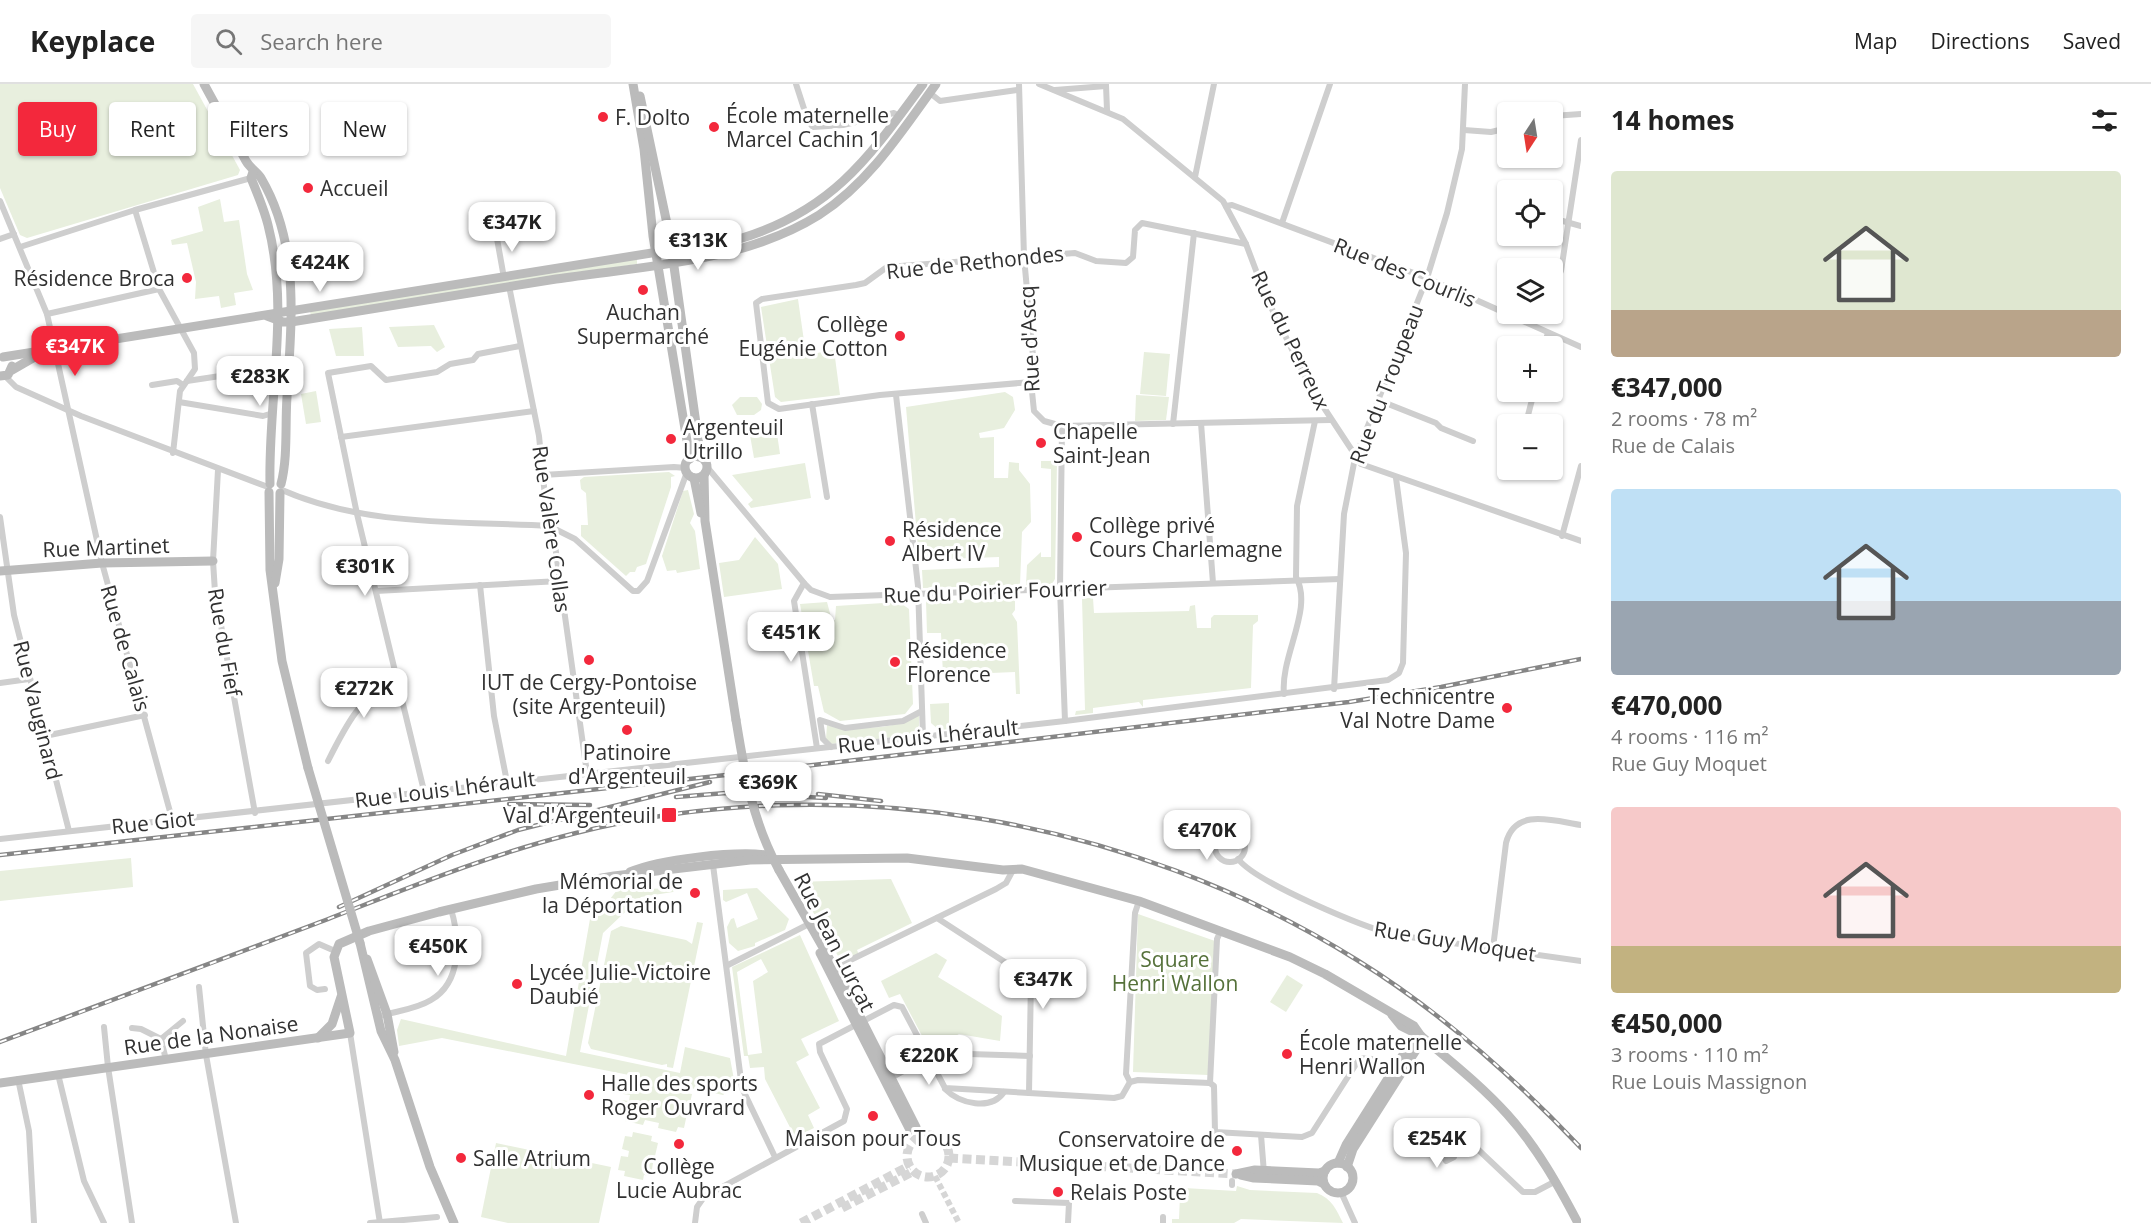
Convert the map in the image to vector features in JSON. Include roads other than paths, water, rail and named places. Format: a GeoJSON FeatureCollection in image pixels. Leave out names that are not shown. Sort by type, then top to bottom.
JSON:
{"type":"FeatureCollection","features":[{"type":"Feature","properties":{"kind":"main road"},"geometry":{"type":"LineString","coordinates":[[204,84],[252,175],[268,222],[273,250],[278,321],[269,488],[270,570],[282,661],[308,768],[360,944],[376,1017],[395,1060],[430,1167],[454,1223]]}},
{"type":"Feature","properties":{"kind":"main road"},"geometry":{"type":"LineString","coordinates":[[633,84],[686,447],[694,458],[749,797],[762,836],[779,870]]}},
{"type":"Feature","properties":{"kind":"main road"},"geometry":{"type":"LineString","coordinates":[[638,84],[671,251],[699,445],[694,458],[696,472]]}},
{"type":"Feature","properties":{"kind":"main road"},"geometry":{"type":"LineString","coordinates":[[2,358],[267,315],[278,321],[291,322],[739,239],[766,230],[804,211],[855,172],[923,84]]}},
{"type":"Feature","properties":{"kind":"main road"},"geometry":{"type":"LineString","coordinates":[[278,321],[292,310],[658,264],[758,244],[818,215],[846,195],[873,168],[936,84]]}},
{"type":"Feature","properties":{"kind":"main road"},"geometry":{"type":"LineString","coordinates":[[252,175],[259,175],[280,221],[290,272],[292,310],[279,559],[274,588]]}},
{"type":"Feature","properties":{"kind":"main road"},"geometry":{"type":"LineString","coordinates":[[268,222],[280,221]]}},
{"type":"Feature","properties":{"kind":"main road"},"geometry":{"type":"LineString","coordinates":[[6,374],[45,352]]}},
{"type":"Feature","properties":{"kind":"main road"},"geometry":{"type":"LineString","coordinates":[[2,358],[11,361],[6,374]]}},
{"type":"Feature","properties":{"kind":"main road"},"geometry":{"type":"LineString","coordinates":[[269,488],[275,482],[281,489]]}},
{"type":"Feature","properties":{"kind":"main road","name":"Rue Martinet"},"geometry":{"type":"LineString","coordinates":[[4,570],[213,561]]}},
{"type":"Feature","properties":{"kind":"main road"},"geometry":{"type":"LineString","coordinates":[[622,875],[645,865],[713,857],[753,854],[790,859]]}},
{"type":"Feature","properties":{"kind":"main road"},"geometry":{"type":"LineString","coordinates":[[335,951],[342,942],[369,931],[451,909],[536,889],[622,875],[790,859],[907,858],[1013,870],[1022,869],[1073,881],[1139,901],[1221,930],[1325,974],[1414,1026],[1421,1036],[1478,1084],[1508,1115],[1556,1181],[1578,1223]]}},
{"type":"Feature","properties":{"kind":"main road","name":"Rue Jean Lurçat"},"geometry":{"type":"LineString","coordinates":[[779,870],[781,879],[831,969]]}},
{"type":"Feature","properties":{"kind":"main road","name":"Rue Jean Lurçat"},"geometry":{"type":"LineString","coordinates":[[779,870],[913,1129],[891,1078],[859,1023]]}},
{"type":"Feature","properties":{"kind":"main road"},"geometry":{"type":"LineString","coordinates":[[360,944],[387,1014],[395,1060]]}},
{"type":"Feature","properties":{"kind":"main road","name":"Rue de la Nonaise"},"geometry":{"type":"LineString","coordinates":[[0,1083],[350,1033],[341,997],[335,951]]}},
{"type":"Feature","properties":{"kind":"main road","name":"Rue de la Nonaise"},"geometry":{"type":"LineString","coordinates":[[318,1038],[333,1024],[341,997]]}},
{"type":"Feature","properties":{"kind":"main road"},"geometry":{"type":"LineString","coordinates":[[1343,1165],[1346,1145],[1408,1047],[1421,1036]]}},
{"type":"Feature","properties":{"kind":"main road"},"geometry":{"type":"LineString","coordinates":[[1343,1165],[1416,1050],[1421,1036]]}},
{"type":"Feature","properties":{"kind":"main road"},"geometry":{"type":"LineString","coordinates":[[1331,1165],[1343,1165],[1352,1173],[1352,1182],[1341,1192],[1333,1192],[1318,1181],[1264,1175],[1319,1173],[1331,1165]]}},
{"type":"Feature","properties":{"kind":"main road"},"geometry":{"type":"LineString","coordinates":[[1324,1184],[1325,1171]]}},
{"type":"Feature","properties":{"kind":"street"},"geometry":{"type":"LineString","coordinates":[[796,84],[808,121],[813,127],[843,124],[894,112],[899,116]]}},
{"type":"Feature","properties":{"kind":"street","name":"Rue du Perreux"},"geometry":{"type":"LineString","coordinates":[[1039,84],[1107,110],[1138,129],[1226,206],[1246,244],[1266,297],[1311,388],[1361,464],[1581,541]]}},
{"type":"Feature","properties":{"kind":"street"},"geometry":{"type":"LineString","coordinates":[[1195,177],[1214,84]]}},
{"type":"Feature","properties":{"kind":"street"},"geometry":{"type":"LineString","coordinates":[[1282,223],[1330,84]]}},
{"type":"Feature","properties":{"kind":"street","name":"Rue du Troupeau"},"geometry":{"type":"LineString","coordinates":[[1334,689],[1344,514],[1355,458],[1427,278],[1449,203],[1464,130],[1465,84]]}},
{"type":"Feature","properties":{"kind":"street"},"geometry":{"type":"LineString","coordinates":[[1053,90],[1106,85],[1107,110]]}},
{"type":"Feature","properties":{"kind":"street"},"geometry":{"type":"LineString","coordinates":[[930,93],[940,101],[1018,87]]}},
{"type":"Feature","properties":{"kind":"street","name":"Rue d'Ascq"},"geometry":{"type":"LineString","coordinates":[[1018,87],[1024,257],[1035,378],[1031,382],[1034,411],[1044,421],[1062,426]]}},
{"type":"Feature","properties":{"kind":"street"},"geometry":{"type":"LineString","coordinates":[[1563,115],[1581,114]]}},
{"type":"Feature","properties":{"kind":"street"},"geometry":{"type":"LineString","coordinates":[[1464,130],[1497,131]]}},
{"type":"Feature","properties":{"kind":"street"},"geometry":{"type":"LineString","coordinates":[[1563,259],[1581,140]]}},
{"type":"Feature","properties":{"kind":"street"},"geometry":{"type":"LineString","coordinates":[[20,247],[252,175]]}},
{"type":"Feature","properties":{"kind":"street","name":"Rue de Calais"},"geometry":{"type":"LineString","coordinates":[[0,201],[47,314],[102,564],[172,819]]}},
{"type":"Feature","properties":{"kind":"street","name":"Rue des Courlis"},"geometry":{"type":"LineString","coordinates":[[1226,206],[1232,205],[1427,278],[1581,347]]}},
{"type":"Feature","properties":{"kind":"street"},"geometry":{"type":"LineString","coordinates":[[135,210],[159,289],[194,359],[195,369],[185,383],[179,402],[173,453]]}},
{"type":"Feature","properties":{"kind":"street"},"geometry":{"type":"LineString","coordinates":[[1563,221],[1581,226]]}},
{"type":"Feature","properties":{"kind":"street","name":"Rue de Rethondes"},"geometry":{"type":"LineString","coordinates":[[1031,382],[779,409],[768,403],[755,308],[758,301],[865,283],[887,267],[1075,253],[1096,261],[1126,263],[1132,256],[1135,230],[1142,223],[1246,244]]}},
{"type":"Feature","properties":{"kind":"street","name":"Rue Valère Collas"},"geometry":{"type":"LineString","coordinates":[[496,233],[534,411],[549,526],[560,581],[587,773]]}},
{"type":"Feature","properties":{"kind":"street"},"geometry":{"type":"LineString","coordinates":[[1173,424],[1194,233]]}},
{"type":"Feature","properties":{"kind":"street"},"geometry":{"type":"LineString","coordinates":[[0,239],[14,234]]}},
{"type":"Feature","properties":{"kind":"street"},"geometry":{"type":"LineString","coordinates":[[47,314],[159,289]]}},
{"type":"Feature","properties":{"kind":"street"},"geometry":{"type":"LineString","coordinates":[[424,791],[357,514],[328,373],[371,366],[386,380],[437,372],[450,364],[473,360],[478,354],[520,346]]}},
{"type":"Feature","properties":{"kind":"street"},"geometry":{"type":"LineString","coordinates":[[152,385],[177,381],[185,383],[240,373]]}},
{"type":"Feature","properties":{"kind":"street"},"geometry":{"type":"LineString","coordinates":[[6,374],[16,387],[70,411],[173,453],[269,488]]}},
{"type":"Feature","properties":{"kind":"street"},"geometry":{"type":"LineString","coordinates":[[896,395],[918,594],[923,736]]}},
{"type":"Feature","properties":{"kind":"street"},"geometry":{"type":"LineString","coordinates":[[1378,400],[1436,423],[1441,428],[1473,441]]}},
{"type":"Feature","properties":{"kind":"street"},"geometry":{"type":"LineString","coordinates":[[179,402],[263,416],[273,413]]}},
{"type":"Feature","properties":{"kind":"street"},"geometry":{"type":"LineString","coordinates":[[812,404],[827,497]]}},
{"type":"Feature","properties":{"kind":"street"},"geometry":{"type":"LineString","coordinates":[[341,437],[534,411]]}},
{"type":"Feature","properties":{"kind":"street"},"geometry":{"type":"LineString","coordinates":[[1065,721],[1059,589],[1062,426],[1331,420]]}},
{"type":"Feature","properties":{"kind":"street"},"geometry":{"type":"LineString","coordinates":[[1284,694],[1282,679],[1287,653],[1300,616],[1301,583],[1297,580],[1298,506],[1315,421]]}},
{"type":"Feature","properties":{"kind":"street"},"geometry":{"type":"LineString","coordinates":[[1201,423],[1213,583]]}},
{"type":"Feature","properties":{"kind":"street"},"geometry":{"type":"LineString","coordinates":[[1562,536],[1581,466]]}},
{"type":"Feature","properties":{"kind":"street"},"geometry":{"type":"LineString","coordinates":[[281,489],[357,514],[549,526],[575,539],[633,591],[641,590],[647,581],[696,472],[674,467],[543,475]]}},
{"type":"Feature","properties":{"kind":"street","name":"Rue du Fief"},"geometry":{"type":"LineString","coordinates":[[218,470],[213,561],[215,592],[255,813]]}},
{"type":"Feature","properties":{"kind":"street","name":"Rue du Poirier Fourrier"},"geometry":{"type":"LineString","coordinates":[[696,472],[811,590],[830,597],[1340,579]]}},
{"type":"Feature","properties":{"kind":"street","name":"Rue Louis Lhérault"},"geometry":{"type":"LineString","coordinates":[[307,806],[424,791],[1065,721],[1334,689],[1388,680],[1399,673],[1401,668],[1406,554],[1396,478]]}},
{"type":"Feature","properties":{"kind":"street","name":"Rue Vauginard"},"geometry":{"type":"LineString","coordinates":[[0,517],[4,570],[29,679],[69,831]]}},
{"type":"Feature","properties":{"kind":"street"},"geometry":{"type":"LineString","coordinates":[[376,591],[560,581]]}},
{"type":"Feature","properties":{"kind":"street"},"geometry":{"type":"LineString","coordinates":[[804,583],[794,601],[818,748]]}},
{"type":"Feature","properties":{"kind":"street"},"geometry":{"type":"LineString","coordinates":[[480,585],[494,716],[507,782]]}},
{"type":"Feature","properties":{"kind":"street"},"geometry":{"type":"LineString","coordinates":[[328,761],[346,724],[363,699],[396,674]]}},
{"type":"Feature","properties":{"kind":"street"},"geometry":{"type":"LineString","coordinates":[[0,683],[29,679]]}},
{"type":"Feature","properties":{"kind":"street"},"geometry":{"type":"LineString","coordinates":[[831,747],[824,740],[820,720],[845,728],[903,721],[922,711]]}},
{"type":"Feature","properties":{"kind":"street"},"geometry":{"type":"LineString","coordinates":[[45,736],[145,715]]}},
{"type":"Feature","properties":{"kind":"street"},"geometry":{"type":"LineString","coordinates":[[818,748],[824,740]]}},
{"type":"Feature","properties":{"kind":"street","name":"Rue Giot"},"geometry":{"type":"LineString","coordinates":[[0,839],[307,806]]}},
{"type":"Feature","properties":{"kind":"street"},"geometry":{"type":"LineString","coordinates":[[1493,948],[1506,843],[1513,827],[1529,819],[1581,825]]}},
{"type":"Feature","properties":{"kind":"street"},"geometry":{"type":"LineString","coordinates":[[1233,832],[1243,838],[1244,850],[1238,860],[1226,861],[1217,855],[1215,843],[1222,834],[1233,832]]}},
{"type":"Feature","properties":{"kind":"street","name":"Rue Guy Moquet"},"geometry":{"type":"LineString","coordinates":[[1238,860],[1255,874],[1372,929],[1395,935],[1581,961]]}},
{"type":"Feature","properties":{"kind":"street"},"geometry":{"type":"LineString","coordinates":[[713,865],[728,965],[742,1088],[775,1157]]}},
{"type":"Feature","properties":{"kind":"street"},"geometry":{"type":"LineString","coordinates":[[831,969],[996,889],[1006,883],[1013,870]]}},
{"type":"Feature","properties":{"kind":"street"},"geometry":{"type":"LineString","coordinates":[[1130,1082],[1126,1074],[1135,913],[1139,901]]}},
{"type":"Feature","properties":{"kind":"street"},"geometry":{"type":"LineString","coordinates":[[376,1017],[431,1000],[448,983],[456,961],[456,934],[451,909]]}},
{"type":"Feature","properties":{"kind":"street"},"geometry":{"type":"LineString","coordinates":[[937,918],[1029,976],[1032,990],[1029,1093]]}},
{"type":"Feature","properties":{"kind":"street"},"geometry":{"type":"LineString","coordinates":[[728,965],[806,926]]}},
{"type":"Feature","properties":{"kind":"street"},"geometry":{"type":"LineString","coordinates":[[1210,1083],[1217,939],[1221,930]]}},
{"type":"Feature","properties":{"kind":"street"},"geometry":{"type":"LineString","coordinates":[[326,988],[316,990],[310,986],[306,953],[308,948],[319,944],[335,951]]}},
{"type":"Feature","properties":{"kind":"street"},"geometry":{"type":"LineString","coordinates":[[199,987],[206,1055],[236,1223]]}},
{"type":"Feature","properties":{"kind":"street"},"geometry":{"type":"LineString","coordinates":[[695,1223],[697,1207],[704,1197],[846,1118],[848,1109],[820,1052],[819,1044],[894,1005],[899,1005],[945,1088],[955,1098],[992,1103],[997,1101],[1004,1092]]}},
{"type":"Feature","properties":{"kind":"street"},"geometry":{"type":"LineString","coordinates":[[161,1039],[183,1021]]}},
{"type":"Feature","properties":{"kind":"street","name":"Rue de la Nonaise"},"geometry":{"type":"LineString","coordinates":[[104,1027],[108,1067]]}},
{"type":"Feature","properties":{"kind":"street"},"geometry":{"type":"LineString","coordinates":[[132,1028],[141,1029],[161,1039]]}},
{"type":"Feature","properties":{"kind":"street"},"geometry":{"type":"LineString","coordinates":[[350,1033],[380,1222]]}},
{"type":"Feature","properties":{"kind":"street"},"geometry":{"type":"LineString","coordinates":[[161,1039],[166,1060]]}},
{"type":"Feature","properties":{"kind":"street"},"geometry":{"type":"LineString","coordinates":[[891,1078],[936,1053],[1030,1056]]}},
{"type":"Feature","properties":{"kind":"street"},"geometry":{"type":"LineString","coordinates":[[945,1088],[1114,1098],[1124,1094],[1130,1082],[1138,1080],[1210,1083],[1215,1086],[1213,1124],[1215,1132],[1310,1136],[1360,1058],[1372,1059],[1393,1072]]}},
{"type":"Feature","properties":{"kind":"street"},"geometry":{"type":"LineString","coordinates":[[108,1067],[132,1223]]}},
{"type":"Feature","properties":{"kind":"street"},"geometry":{"type":"LineString","coordinates":[[58,1074],[84,1181],[104,1223]]}},
{"type":"Feature","properties":{"kind":"street"},"geometry":{"type":"LineString","coordinates":[[18,1079],[29,1131],[34,1223]]}},
{"type":"Feature","properties":{"kind":"street"},"geometry":{"type":"LineString","coordinates":[[1261,1135],[1264,1175]]}},
{"type":"Feature","properties":{"kind":"street"},"geometry":{"type":"LineString","coordinates":[[1455,1143],[1464,1139],[1471,1141],[1523,1192],[1535,1192],[1556,1181]]}},
{"type":"Feature","properties":{"kind":"street"},"geometry":{"type":"LineString","coordinates":[[1341,1192],[1355,1223]]}},
{"type":"Feature","properties":{"kind":"street"},"geometry":{"type":"LineString","coordinates":[[1015,1201],[1069,1203],[1068,1223]]}},
{"type":"Feature","properties":{"kind":"street"},"geometry":{"type":"LineString","coordinates":[[922,1214],[926,1223]]}},
{"type":"Feature","properties":{"kind":"street"},"geometry":{"type":"LineString","coordinates":[[370,1223],[437,1217]]}},
{"type":"Feature","properties":{"kind":"tunnel"},"geometry":{"type":"LineString","coordinates":[[928,1135],[943,1141],[949,1156],[943,1171],[928,1177],[913,1171],[907,1156],[913,1141],[928,1135]]}},
{"type":"Feature","properties":{"kind":"tunnel"},"geometry":{"type":"LineString","coordinates":[[949,1158],[1236,1174]]}},
{"type":"Feature","properties":{"kind":"tunnel"},"geometry":{"type":"LineString","coordinates":[[801,1223],[909,1166]]}},
{"type":"Feature","properties":{"kind":"tunnel"},"geometry":{"type":"LineString","coordinates":[[842,1208],[914,1171]]}},
{"type":"Feature","properties":{"kind":"tunnel"},"geometry":{"type":"LineString","coordinates":[[935,1176],[959,1223]]}},
{"type":"Feature","properties":{"kind":"railway"},"geometry":{"type":"LineString","coordinates":[[0,855],[762,771],[1349,702],[1441,687],[1581,659]]}},
{"type":"Feature","properties":{"kind":"railway"},"geometry":{"type":"LineString","coordinates":[[339,907],[452,855],[518,830],[710,782]]}},
{"type":"Feature","properties":{"kind":"railway"},"geometry":{"type":"LineString","coordinates":[[676,797],[726,793],[826,798]]}},
{"type":"Feature","properties":{"kind":"railway"},"geometry":{"type":"LineString","coordinates":[[818,794],[881,801]]}},
{"type":"Feature","properties":{"kind":"railway"},"geometry":{"type":"LineString","coordinates":[[509,804],[590,805]]}},
{"type":"Feature","properties":{"kind":"railway"},"geometry":{"type":"LineString","coordinates":[[0,1042],[444,874],[576,833],[675,814],[776,805],[878,807],[979,818],[1079,840],[1176,871],[1269,911],[1357,960],[1447,1023],[1529,1096],[1581,1148]]}},
{"type":"Feature","properties":{"kind":"place","name":"F. Dolto"},"geometry":{"type":"Point","coordinates":[603,117]}},
{"type":"Feature","properties":{"kind":"place","name":"École maternelle Marcel Cachin 1"},"geometry":{"type":"Point","coordinates":[714,127]}},
{"type":"Feature","properties":{"kind":"place","name":"Accueil"},"geometry":{"type":"Point","coordinates":[308,188]}},
{"type":"Feature","properties":{"kind":"place","name":"Résidence Broca"},"geometry":{"type":"Point","coordinates":[187,278]}},
{"type":"Feature","properties":{"kind":"place","name":"Auchan Supermarché"},"geometry":{"type":"Point","coordinates":[643,290]}},
{"type":"Feature","properties":{"kind":"place","name":"Collège Eugénie Cotton"},"geometry":{"type":"Point","coordinates":[900,336]}},
{"type":"Feature","properties":{"kind":"place","name":"Argenteuil Utrillo"},"geometry":{"type":"Point","coordinates":[671,439]}},
{"type":"Feature","properties":{"kind":"place","name":"Chapelle Saint-Jean"},"geometry":{"type":"Point","coordinates":[1041,443]}},
{"type":"Feature","properties":{"kind":"place","name":"Collège privé Cours Charlemagne"},"geometry":{"type":"Point","coordinates":[1077,537]}},
{"type":"Feature","properties":{"kind":"place","name":"Résidence Albert IV"},"geometry":{"type":"Point","coordinates":[890,541]}},
{"type":"Feature","properties":{"kind":"place","name":"IUT de Cergy-Pontoise (site Argenteuil)"},"geometry":{"type":"Point","coordinates":[589,660]}},
{"type":"Feature","properties":{"kind":"place","name":"Résidence Florence"},"geometry":{"type":"Point","coordinates":[895,662]}},
{"type":"Feature","properties":{"kind":"place","name":"Technicentre Val Notre Dame"},"geometry":{"type":"Point","coordinates":[1507,708]}},
{"type":"Feature","properties":{"kind":"place","name":"Patinoire d'Argenteuil"},"geometry":{"type":"Point","coordinates":[627,730]}},
{"type":"Feature","properties":{"kind":"place","name":"Val d'Argenteuil"},"geometry":{"type":"Point","coordinates":[669,815]}},
{"type":"Feature","properties":{"kind":"place","name":"Mémorial de la Déportation"},"geometry":{"type":"Point","coordinates":[695,893]}},
{"type":"Feature","properties":{"kind":"place","name":"Lycée Julie-Victoire Daubié"},"geometry":{"type":"Point","coordinates":[517,984]}},
{"type":"Feature","properties":{"kind":"place","name":"École maternelle Henri Wallon"},"geometry":{"type":"Point","coordinates":[1287,1054]}},
{"type":"Feature","properties":{"kind":"place","name":"Halle des sports Roger Ouvrard"},"geometry":{"type":"Point","coordinates":[589,1095]}},
{"type":"Feature","properties":{"kind":"place","name":"Maison pour Tous"},"geometry":{"type":"Point","coordinates":[873,1116]}},
{"type":"Feature","properties":{"kind":"place","name":"Collège Lucie Aubrac"},"geometry":{"type":"Point","coordinates":[679,1144]}},
{"type":"Feature","properties":{"kind":"place","name":"Conservatoire de Musique et de Dance"},"geometry":{"type":"Point","coordinates":[1237,1151]}},
{"type":"Feature","properties":{"kind":"place","name":"Salle Atrium"},"geometry":{"type":"Point","coordinates":[461,1158]}},
{"type":"Feature","properties":{"kind":"place","name":"Relais Poste"},"geometry":{"type":"Point","coordinates":[1058,1192]}},
{"type":"Feature","properties":{"kind":"park label","name":"Square Henri Wallon"},"geometry":{"type":"Point","coordinates":[1175,971]}}]}
